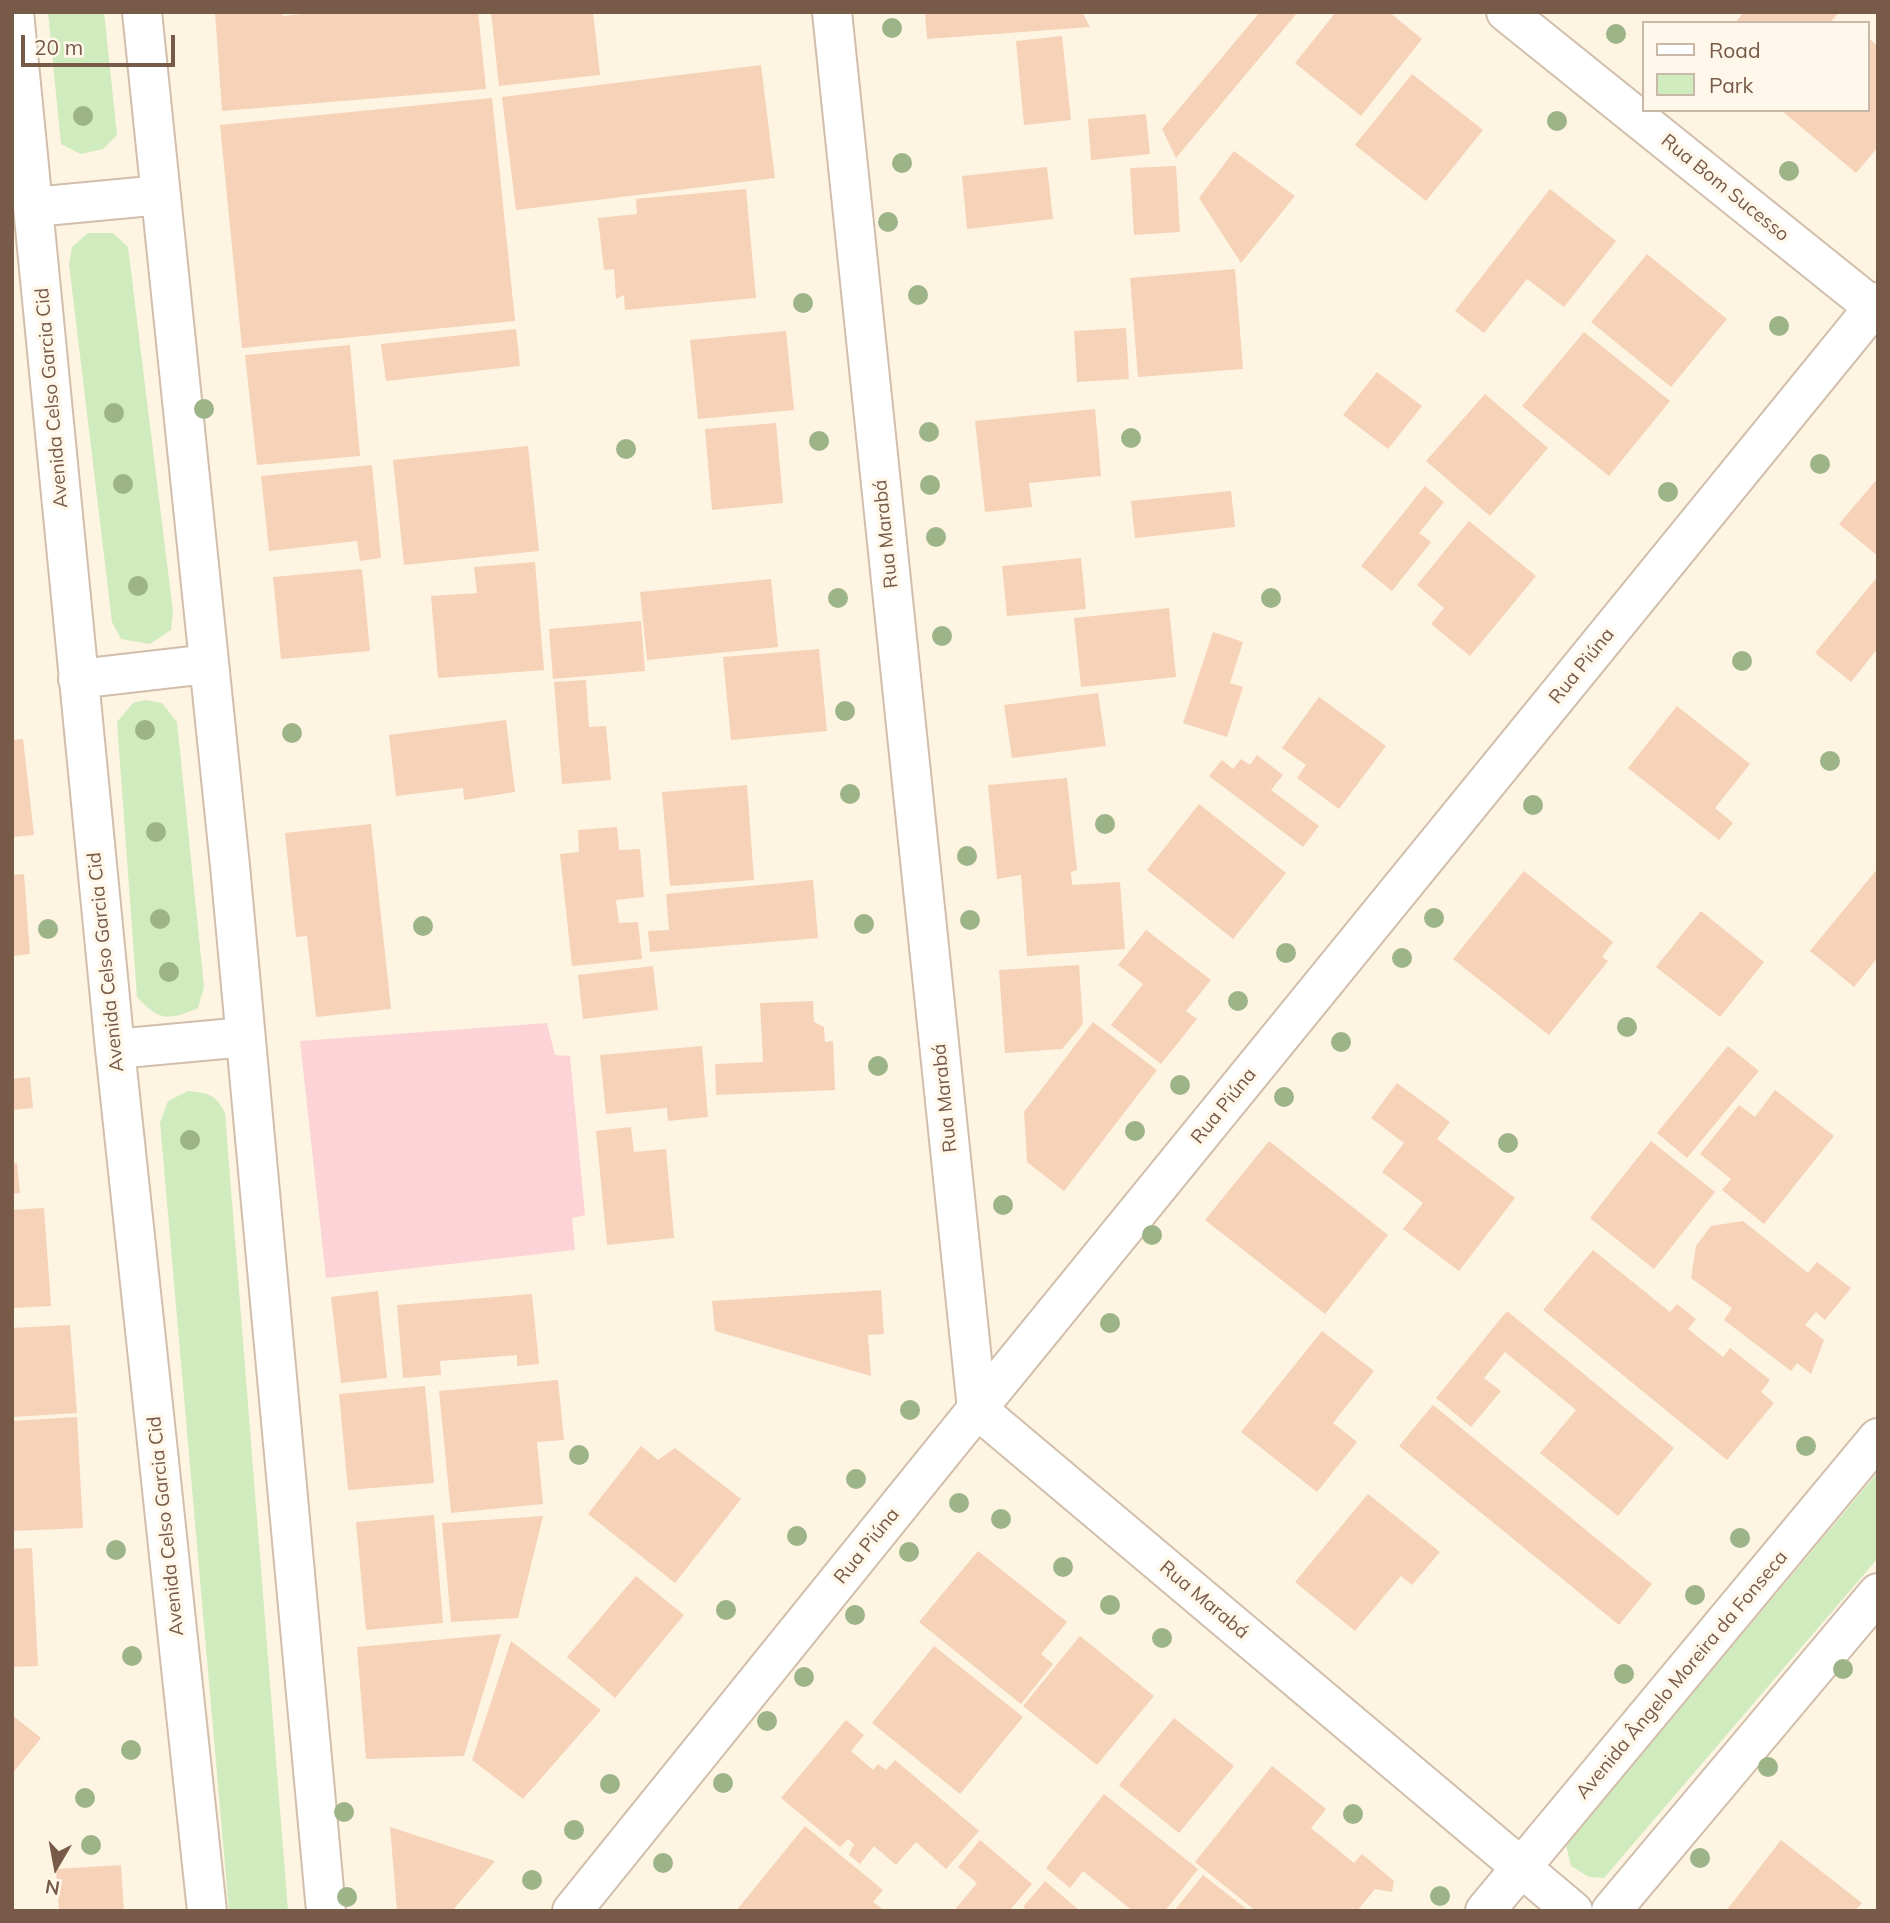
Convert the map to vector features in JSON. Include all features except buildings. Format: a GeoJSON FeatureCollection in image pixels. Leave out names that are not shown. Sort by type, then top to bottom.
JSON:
{"type":"FeatureCollection","features":[{"type":"Feature","properties":{"kind":"street","name":"Avenida Celso Garcia Cid"},"geometry":{"type":"LineString","coordinates":[[14,12],[115,1049],[207,1911]]}},
{"type":"Feature","properties":{"kind":"street"},"geometry":{"type":"LineString","coordinates":[[142,12],[245,1037],[326,1911]]}},
{"type":"Feature","properties":{"kind":"street","name":"Rua Marabá"},"geometry":{"type":"LineString","coordinates":[[832,12],[977,1409],[1573,1911]]}},
{"type":"Feature","properties":{"kind":"street","name":"Rua Bom Sucesso"},"geometry":{"type":"LineString","coordinates":[[1506,12],[1876,307]]}},
{"type":"Feature","properties":{"kind":"street"},"geometry":{"type":"LineString","coordinates":[[34,207],[161,195]]}},
{"type":"Feature","properties":{"kind":"street","name":"Rua Piúna"},"geometry":{"type":"LineString","coordinates":[[572,1911],[977,1409],[1876,307]]}},
{"type":"Feature","properties":{"kind":"street"},"geometry":{"type":"LineString","coordinates":[[78,679],[208,664]]}},
{"type":"Feature","properties":{"kind":"street"},"geometry":{"type":"LineString","coordinates":[[115,1049],[245,1037]]}},
{"type":"Feature","properties":{"kind":"street","name":"Avenida Ângelo Moreira da Fonseca"},"geometry":{"type":"LineString","coordinates":[[1485,1911],[1878,1438]]}},
{"type":"Feature","properties":{"kind":"street"},"geometry":{"type":"LineString","coordinates":[[1611,1911],[1878,1593]]}},
{"type":"Feature","properties":{"kind":"shaded area"},"geometry":{"type":"Polygon","coordinates":[[[547,1023],[555,1055],[570,1056],[585,1215],[572,1218],[575,1250],[326,1278],[300,1041],[547,1023]]]}},
{"type":"Feature","properties":{"kind":"green space"},"geometry":{"type":"Polygon","coordinates":[[[48,12],[104,12],[117,135],[103,149],[81,154],[61,144],[48,12]]]}},
{"type":"Feature","properties":{"kind":"green space"},"geometry":{"type":"Polygon","coordinates":[[[88,233],[113,233],[128,247],[173,612],[171,630],[150,644],[121,639],[112,622],[69,264],[72,247],[88,233]]]}},
{"type":"Feature","properties":{"kind":"green space"},"geometry":{"type":"Polygon","coordinates":[[[145,700],[162,703],[177,722],[204,987],[198,1008],[171,1017],[152,1011],[137,997],[117,722],[133,703],[145,700]]]}},
{"type":"Feature","properties":{"kind":"green space"},"geometry":{"type":"Polygon","coordinates":[[[188,1091],[211,1096],[225,1113],[288,1911],[229,1911],[160,1123],[168,1101],[188,1091]]]}},
{"type":"Feature","properties":{"kind":"green space"},"geometry":{"type":"Polygon","coordinates":[[[1878,1472],[1878,1558],[1604,1878],[1589,1877],[1571,1866],[1566,1845],[1878,1472]]]}}]}
